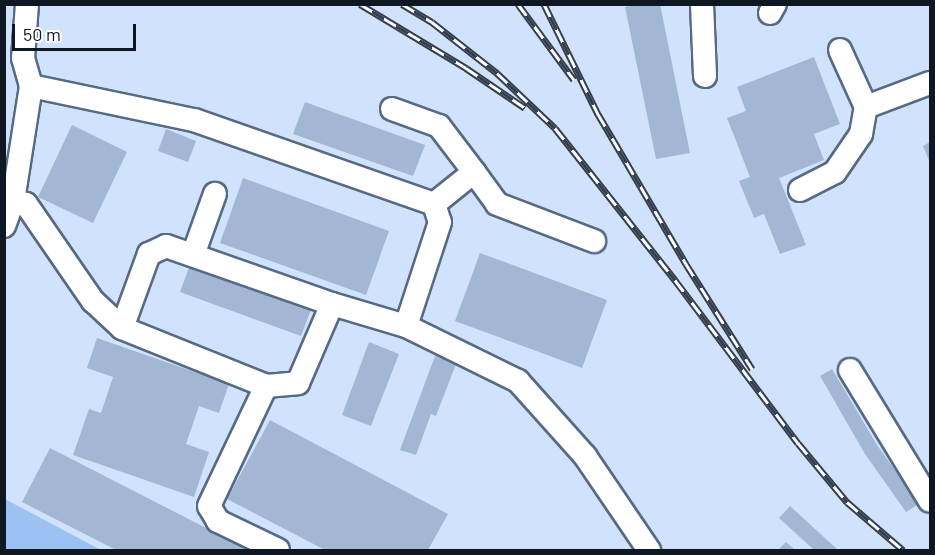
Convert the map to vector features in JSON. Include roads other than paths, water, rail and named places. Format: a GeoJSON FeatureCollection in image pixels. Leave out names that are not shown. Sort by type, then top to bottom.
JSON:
{"type":"FeatureCollection","features":[{"type":"Feature","properties":{"kind":"lane"},"geometry":{"type":"LineString","coordinates":[[4,226],[13,201],[31,86],[23,58],[27,4]]}},
{"type":"Feature","properties":{"kind":"lane"},"geometry":{"type":"LineString","coordinates":[[702,4],[705,76]]}},
{"type":"Feature","properties":{"kind":"lane"},"geometry":{"type":"LineString","coordinates":[[800,190],[835,172],[861,134],[866,107],[840,51]]}},
{"type":"Feature","properties":{"kind":"lane"},"geometry":{"type":"LineString","coordinates":[[866,107],[930,83]]}},
{"type":"Feature","properties":{"kind":"lane"},"geometry":{"type":"LineString","coordinates":[[31,86],[194,120],[434,204]]}},
{"type":"Feature","properties":{"kind":"lane"},"geometry":{"type":"LineString","coordinates":[[392,109],[439,126],[497,204],[594,241]]}},
{"type":"Feature","properties":{"kind":"lane"},"geometry":{"type":"LineString","coordinates":[[434,204],[474,172]]}},
{"type":"Feature","properties":{"kind":"lane"},"geometry":{"type":"LineString","coordinates":[[192,255],[216,194]]}},
{"type":"Feature","properties":{"kind":"lane"},"geometry":{"type":"LineString","coordinates":[[13,201],[26,204],[93,301],[122,328],[266,386],[298,383],[332,304]]}},
{"type":"Feature","properties":{"kind":"lane"},"geometry":{"type":"LineString","coordinates":[[406,326],[440,222],[434,204]]}},
{"type":"Feature","properties":{"kind":"lane"},"geometry":{"type":"LineString","coordinates":[[122,328],[149,254],[166,246],[332,304],[406,326],[518,381],[585,456],[650,550]]}},
{"type":"Feature","properties":{"kind":"lane"},"geometry":{"type":"LineString","coordinates":[[850,370],[930,501]]}},
{"type":"Feature","properties":{"kind":"lane"},"geometry":{"type":"LineString","coordinates":[[266,386],[209,507],[218,520],[278,550]]}},
{"type":"Feature","properties":{"kind":"railway"},"geometry":{"type":"LineString","coordinates":[[360,4],[466,68],[525,108]]}},
{"type":"Feature","properties":{"kind":"railway"},"geometry":{"type":"LineString","coordinates":[[402,4],[432,22],[497,73],[555,128],[675,280],[798,443],[847,502],[903,550]]}},
{"type":"Feature","properties":{"kind":"railway"},"geometry":{"type":"LineString","coordinates":[[518,4],[574,80]]}},
{"type":"Feature","properties":{"kind":"railway"},"geometry":{"type":"LineString","coordinates":[[544,4],[598,114],[686,264],[752,369]]}}]}
